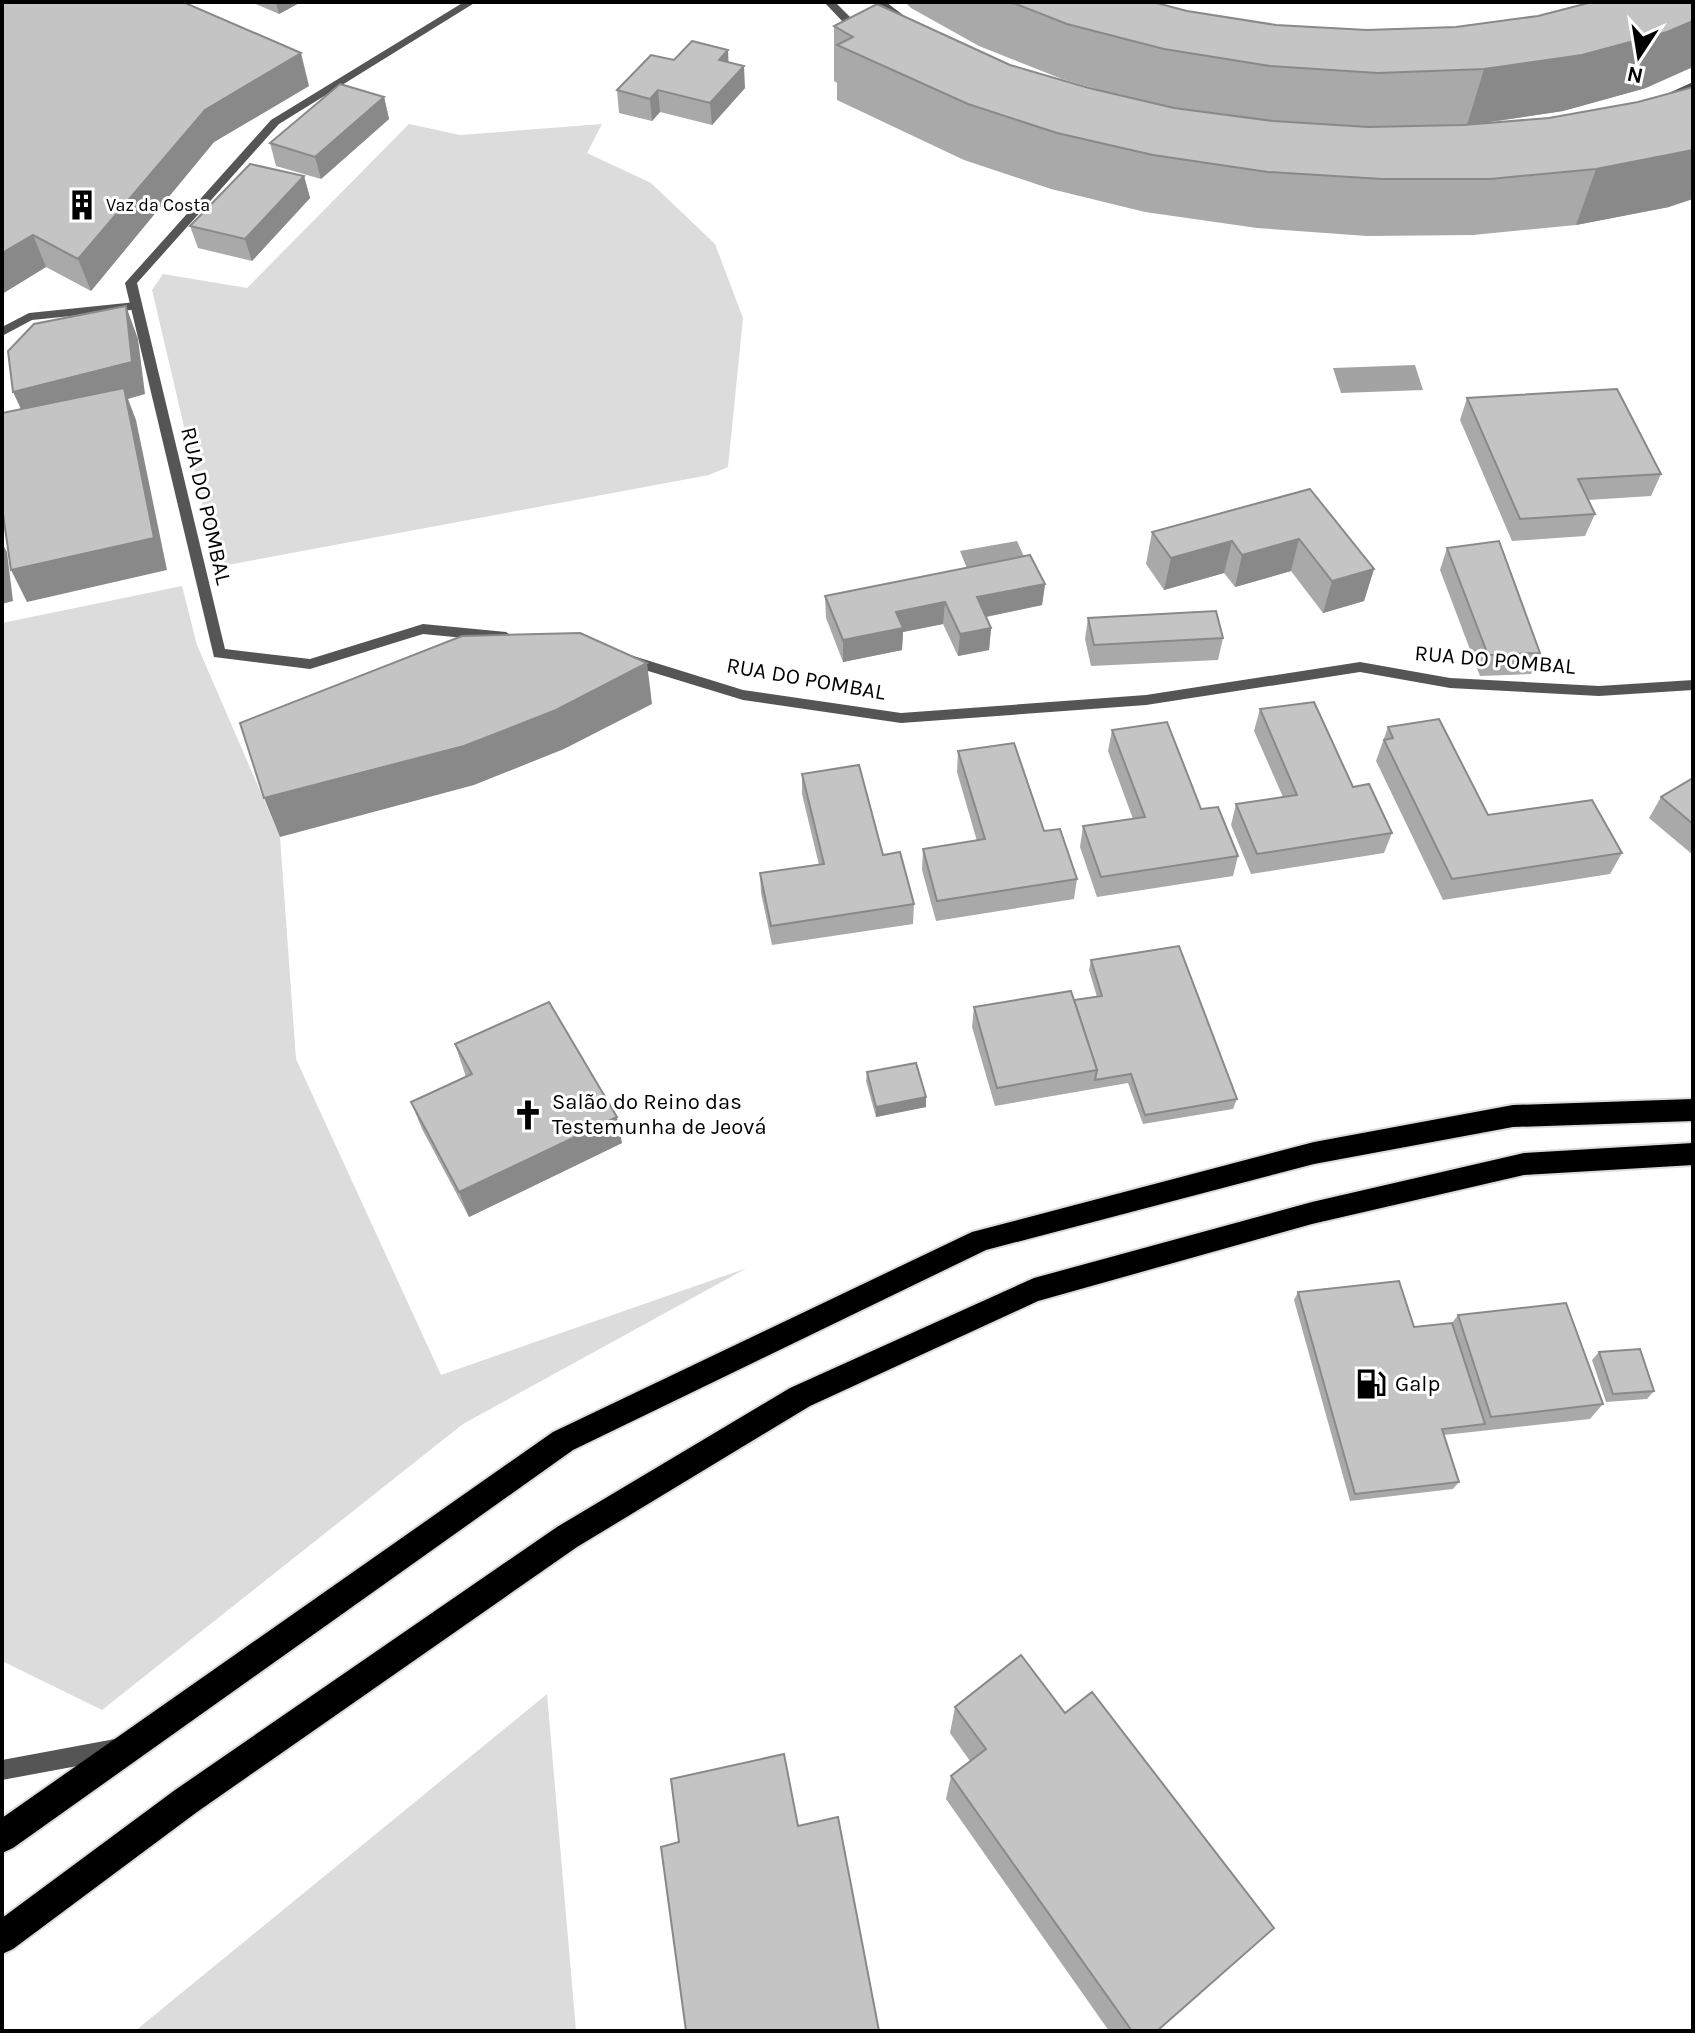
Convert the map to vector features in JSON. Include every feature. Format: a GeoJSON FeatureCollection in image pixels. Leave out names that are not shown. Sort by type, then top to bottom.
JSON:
{"type":"FeatureCollection","features":[{"type":"Feature","properties":{"kind":"highway"},"geometry":{"type":"LineString","coordinates":[[2,1837],[563,1441],[981,1240],[1314,1153],[1482,1121],[1513,1116],[1693,1110]]}},
{"type":"Feature","properties":{"kind":"highway"},"geometry":{"type":"LineString","coordinates":[[2,1938],[186,1801],[567,1537],[814,1391],[1034,1290],[1312,1213],[1524,1164],[1693,1154]]}},
{"type":"Feature","properties":{"kind":"street","name":"RUA DO POMBAL"},"geometry":{"type":"LineString","coordinates":[[471,2],[275,122],[131,283],[219,653],[310,664],[423,629],[525,639]]}},
{"type":"Feature","properties":{"kind":"street"},"geometry":{"type":"LineString","coordinates":[[829,2],[847,20],[872,36]]}},
{"type":"Feature","properties":{"kind":"street"},"geometry":{"type":"LineString","coordinates":[[879,2],[911,25]]}},
{"type":"Feature","properties":{"kind":"street"},"geometry":{"type":"LineString","coordinates":[[1652,101],[1693,85]]}},
{"type":"Feature","properties":{"kind":"street"},"geometry":{"type":"LineString","coordinates":[[2,332],[29,317],[136,306]]}},
{"type":"Feature","properties":{"kind":"street","name":"RUA DO POMBAL"},"geometry":{"type":"LineString","coordinates":[[612,654],[743,695],[901,718],[1146,700],[1360,667],[1465,684],[1599,691],[1693,685]]}},
{"type":"Feature","properties":{"kind":"street"},"geometry":{"type":"LineString","coordinates":[[2,1770],[128,1746]]}},
{"type":"Feature","properties":{"kind":"shaded area"},"geometry":{"type":"Polygon","coordinates":[[[409,124],[460,135],[602,124],[587,153],[651,183],[715,244],[743,318],[728,467],[709,475],[217,567],[152,290],[163,274],[247,288],[409,124]]]}},
{"type":"Feature","properties":{"kind":"shaded area"},"geometry":{"type":"Polygon","coordinates":[[[1415,365],[1423,390],[1341,393],[1333,368],[1415,365]]]}},
{"type":"Feature","properties":{"kind":"shaded area"},"geometry":{"type":"Polygon","coordinates":[[[1017,541],[1026,561],[968,571],[960,551],[1017,541]]]}},
{"type":"Feature","properties":{"kind":"shaded area"},"geometry":{"type":"Polygon","coordinates":[[[182,586],[197,645],[280,837],[296,1059],[441,1375],[747,1268],[463,1424],[102,1710],[2,1661],[2,623],[182,586]]]}},
{"type":"Feature","properties":{"kind":"shaded area"},"geometry":{"type":"Polygon","coordinates":[[[547,1694],[576,2031],[135,2031],[547,1694]]]}},
{"type":"Feature","properties":{"kind":"building","name":"Vaz da Costa"},"geometry":{"type":"Polygon","coordinates":[[[2,2],[183,2],[301,53],[205,110],[78,259],[33,235],[2,253],[2,2]]]}},
{"type":"Feature","properties":{"kind":"building"},"geometry":{"type":"Polygon","coordinates":[[[1011,2],[1153,2],[1187,11],[1276,25],[1367,30],[1456,27],[1538,16],[1592,2],[1693,2],[1693,21],[1667,32],[1582,55],[1484,69],[1378,73],[1270,66],[1164,49],[1067,24],[1011,2]]]}},
{"type":"Feature","properties":{"kind":"building"},"geometry":{"type":"Polygon","coordinates":[[[877,4],[1010,65],[1174,108],[1273,121],[1368,127],[1463,125],[1549,118],[1638,102],[1693,87],[1693,150],[1596,169],[1490,179],[1382,179],[1268,172],[1153,155],[1057,133],[968,104],[837,45],[853,37],[834,26],[877,4]]]}},
{"type":"Feature","properties":{"kind":"building"},"geometry":{"type":"Polygon","coordinates":[[[692,41],[728,50],[719,60],[744,66],[710,103],[658,90],[650,99],[617,90],[651,55],[674,60],[692,41]]]}},
{"type":"Feature","properties":{"kind":"building"},"geometry":{"type":"Polygon","coordinates":[[[340,84],[384,97],[315,157],[270,143],[340,84]]]}},
{"type":"Feature","properties":{"kind":"building"},"geometry":{"type":"Polygon","coordinates":[[[250,164],[304,176],[245,239],[190,226],[250,164]]]}},
{"type":"Feature","properties":{"kind":"building"},"geometry":{"type":"Polygon","coordinates":[[[126,306],[132,362],[13,392],[8,351],[34,324],[126,306]]]}},
{"type":"Feature","properties":{"kind":"building"},"geometry":{"type":"Polygon","coordinates":[[[124,388],[154,538],[11,570],[2,507],[2,413],[124,388]]]}},
{"type":"Feature","properties":{"kind":"building"},"geometry":{"type":"Polygon","coordinates":[[[1617,389],[1661,474],[1578,479],[1595,514],[1520,519],[1467,398],[1617,389]]]}},
{"type":"Feature","properties":{"kind":"building"},"geometry":{"type":"Polygon","coordinates":[[[1310,489],[1374,569],[1332,581],[1299,539],[1242,555],[1232,541],[1171,558],[1152,532],[1310,489]]]}},
{"type":"Feature","properties":{"kind":"building"},"geometry":{"type":"Polygon","coordinates":[[[1499,541],[1540,653],[1488,655],[1447,548],[1499,541]]]}},
{"type":"Feature","properties":{"kind":"building"},"geometry":{"type":"Polygon","coordinates":[[[1030,555],[1045,584],[977,597],[991,628],[960,634],[945,602],[896,612],[903,628],[843,640],[825,596],[1030,555]]]}},
{"type":"Feature","properties":{"kind":"building"},"geometry":{"type":"Polygon","coordinates":[[[1216,611],[1223,638],[1094,645],[1088,618],[1216,611]]]}},
{"type":"Feature","properties":{"kind":"building"},"geometry":{"type":"Polygon","coordinates":[[[580,633],[647,663],[556,710],[464,746],[264,798],[240,723],[462,636],[580,633]]]}},
{"type":"Feature","properties":{"kind":"building"},"geometry":{"type":"Polygon","coordinates":[[[1314,702],[1353,787],[1369,784],[1392,833],[1257,854],[1236,804],[1297,795],[1260,709],[1314,702]]]}},
{"type":"Feature","properties":{"kind":"building"},"geometry":{"type":"Polygon","coordinates":[[[1439,719],[1488,815],[1592,800],[1622,853],[1452,879],[1384,740],[1393,738],[1388,727],[1439,719]]]}},
{"type":"Feature","properties":{"kind":"building"},"geometry":{"type":"Polygon","coordinates":[[[1167,722],[1201,809],[1218,807],[1238,856],[1101,877],[1083,826],[1145,817],[1112,730],[1167,722]]]}},
{"type":"Feature","properties":{"kind":"building"},"geometry":{"type":"Polygon","coordinates":[[[1014,743],[1044,831],[1060,829],[1077,879],[937,901],[923,849],[985,839],[958,751],[1014,743]]]}},
{"type":"Feature","properties":{"kind":"building"},"geometry":{"type":"Polygon","coordinates":[[[859,765],[883,855],[900,852],[914,904],[771,926],[760,873],[824,864],[802,774],[859,765]]]}},
{"type":"Feature","properties":{"kind":"building"},"geometry":{"type":"Polygon","coordinates":[[[1693,778],[1693,824],[1661,797],[1693,778]]]}},
{"type":"Feature","properties":{"kind":"building"},"geometry":{"type":"Polygon","coordinates":[[[1179,946],[1237,1099],[1145,1115],[1131,1074],[1095,1080],[1097,1070],[1074,1000],[1102,996],[1091,960],[1179,946]]]}},
{"type":"Feature","properties":{"kind":"building"},"geometry":{"type":"Polygon","coordinates":[[[1071,991],[1097,1070],[997,1088],[974,1007],[1071,991]]]}},
{"type":"Feature","properties":{"kind":"building","name":"Salão do Reino das Testemunha de Jeová"},"geometry":{"type":"Polygon","coordinates":[[[549,1002],[617,1117],[459,1192],[411,1102],[472,1074],[455,1044],[549,1002]]]}},
{"type":"Feature","properties":{"kind":"building"},"geometry":{"type":"Polygon","coordinates":[[[916,1063],[926,1097],[876,1107],[867,1072],[916,1063]]]}},
{"type":"Feature","properties":{"kind":"building"},"geometry":{"type":"Polygon","coordinates":[[[1399,1281],[1414,1327],[1452,1323],[1485,1424],[1442,1429],[1459,1482],[1355,1494],[1298,1292],[1399,1281]]]}},
{"type":"Feature","properties":{"kind":"building"},"geometry":{"type":"Polygon","coordinates":[[[1566,1303],[1603,1404],[1491,1417],[1458,1315],[1566,1303]]]}},
{"type":"Feature","properties":{"kind":"building"},"geometry":{"type":"Polygon","coordinates":[[[1640,1349],[1654,1391],[1613,1394],[1599,1352],[1640,1349]]]}},
{"type":"Feature","properties":{"kind":"building"},"geometry":{"type":"Polygon","coordinates":[[[1021,1655],[1065,1713],[1092,1692],[1274,1928],[1157,2031],[1132,2031],[951,1776],[986,1749],[955,1707],[1021,1655]]]}},
{"type":"Feature","properties":{"kind":"building"},"geometry":{"type":"Polygon","coordinates":[[[784,1754],[798,1826],[838,1817],[879,2031],[686,2031],[661,1847],[679,1842],[671,1779],[784,1754]]]}},
{"type":"Feature","properties":{"kind":"place","name":"Vaz da Costa"},"geometry":{"type":"Point","coordinates":[82,205]}},
{"type":"Feature","properties":{"kind":"place","name":"Salão do Reino das Testemunha de Jeová"},"geometry":{"type":"Point","coordinates":[528,1115]}},
{"type":"Feature","properties":{"kind":"place","name":"Galp"},"geometry":{"type":"Point","coordinates":[1371,1384]}}]}
